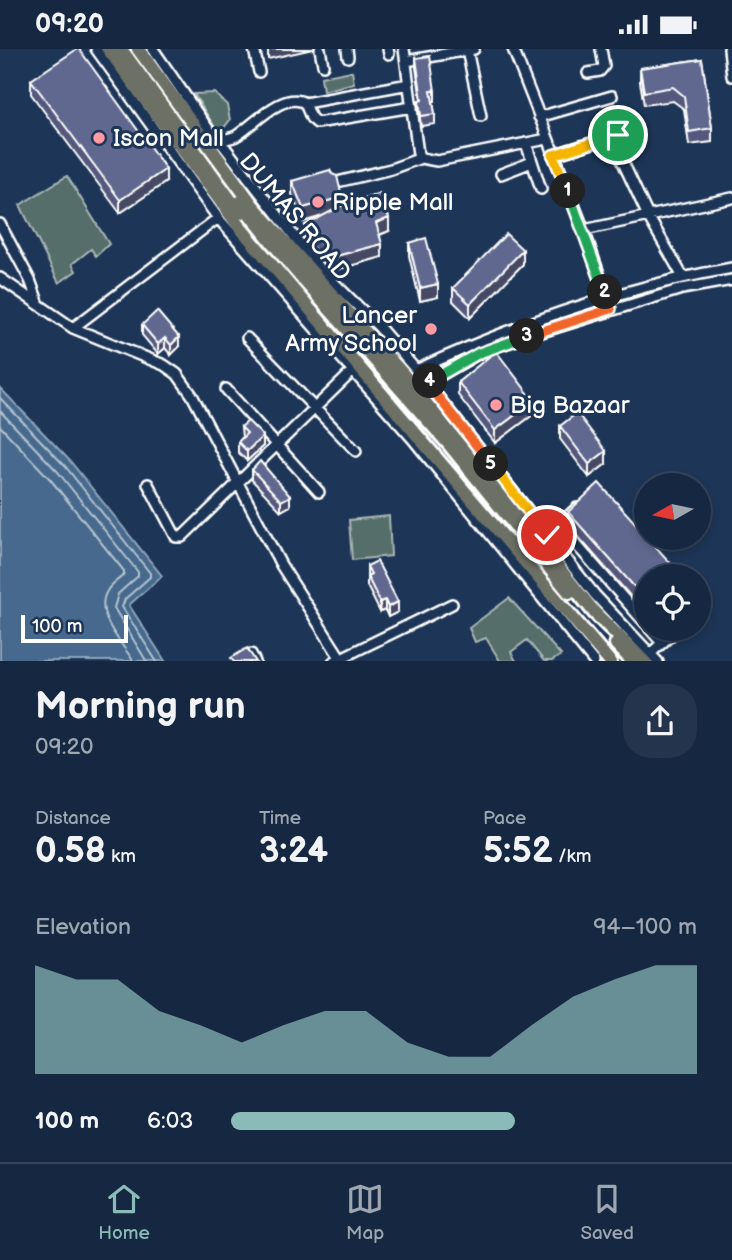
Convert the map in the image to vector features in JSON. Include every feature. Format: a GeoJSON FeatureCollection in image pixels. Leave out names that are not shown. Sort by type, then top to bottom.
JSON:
{"type":"FeatureCollection","features":[{"type":"Feature","properties":{"kind":"main road","name":"DUMAS ROAD"},"geometry":{"type":"LineString","coordinates":[[108,49],[238,225],[610,661]]}},
{"type":"Feature","properties":{"kind":"main road"},"geometry":{"type":"LineString","coordinates":[[121,49],[243,218],[572,609],[621,661]]}},
{"type":"Feature","properties":{"kind":"main road"},"geometry":{"type":"LineString","coordinates":[[128,49],[253,220],[447,443],[558,580],[633,661]]}},
{"type":"Feature","properties":{"kind":"main road","name":"DUMAS ROAD"},"geometry":{"type":"LineString","coordinates":[[138,49],[254,207],[403,374],[595,613],[648,657]]}},
{"type":"Feature","properties":{"kind":"street"},"geometry":{"type":"LineString","coordinates":[[96,49],[218,218],[412,438],[594,661]]}},
{"type":"Feature","properties":{"kind":"street"},"geometry":{"type":"LineString","coordinates":[[153,49],[209,130],[284,226],[318,267],[379,327],[416,369],[595,595],[648,657],[658,661]]}},
{"type":"Feature","properties":{"kind":"street"},"geometry":{"type":"LineString","coordinates":[[254,49],[259,72]]}},
{"type":"Feature","properties":{"kind":"street"},"geometry":{"type":"LineString","coordinates":[[320,49],[323,65]]}},
{"type":"Feature","properties":{"kind":"street"},"geometry":{"type":"LineString","coordinates":[[404,49],[418,154],[421,158]]}},
{"type":"Feature","properties":{"kind":"street"},"geometry":{"type":"LineString","coordinates":[[513,49],[584,230],[611,309]]}},
{"type":"Feature","properties":{"kind":"street"},"geometry":{"type":"LineString","coordinates":[[589,73],[600,71],[604,66],[601,49]]}},
{"type":"Feature","properties":{"kind":"street"},"geometry":{"type":"LineString","coordinates":[[729,49],[732,72]]}},
{"type":"Feature","properties":{"kind":"street"},"geometry":{"type":"LineString","coordinates":[[406,61],[470,50],[481,116]]}},
{"type":"Feature","properties":{"kind":"street"},"geometry":{"type":"LineString","coordinates":[[220,141],[235,137],[270,110],[296,100],[305,103],[409,84]]}},
{"type":"Feature","properties":{"kind":"street"},"geometry":{"type":"LineString","coordinates":[[540,117],[611,96]]}},
{"type":"Feature","properties":{"kind":"street"},"geometry":{"type":"LineString","coordinates":[[305,103],[311,118],[317,123],[412,107]]}},
{"type":"Feature","properties":{"kind":"street"},"geometry":{"type":"LineString","coordinates":[[553,155],[618,135]]}},
{"type":"Feature","properties":{"kind":"street"},"geometry":{"type":"LineString","coordinates":[[337,182],[391,169],[421,158],[437,161],[547,139]]}},
{"type":"Feature","properties":{"kind":"street"},"geometry":{"type":"LineString","coordinates":[[526,143],[541,189]]}},
{"type":"Feature","properties":{"kind":"street"},"geometry":{"type":"LineString","coordinates":[[621,158],[648,216],[683,277]]}},
{"type":"Feature","properties":{"kind":"street"},"geometry":{"type":"LineString","coordinates":[[501,174],[532,162]]}},
{"type":"Feature","properties":{"kind":"street"},"geometry":{"type":"LineString","coordinates":[[584,230],[732,198]]}},
{"type":"Feature","properties":{"kind":"street"},"geometry":{"type":"LineString","coordinates":[[73,328],[218,218]]}},
{"type":"Feature","properties":{"kind":"street"},"geometry":{"type":"LineString","coordinates":[[0,224],[30,280],[38,302]]}},
{"type":"Feature","properties":{"kind":"street"},"geometry":{"type":"LineString","coordinates":[[416,369],[472,344],[607,298],[683,277],[732,268]]}},
{"type":"Feature","properties":{"kind":"street"},"geometry":{"type":"LineString","coordinates":[[0,278],[73,328],[164,365],[177,374],[192,395],[281,565],[339,660],[452,604]]}},
{"type":"Feature","properties":{"kind":"street"},"geometry":{"type":"LineString","coordinates":[[427,383],[479,353],[499,345],[682,289],[732,280]]}},
{"type":"Feature","properties":{"kind":"street"},"geometry":{"type":"LineString","coordinates":[[247,338],[356,451]]}},
{"type":"Feature","properties":{"kind":"street"},"geometry":{"type":"LineString","coordinates":[[148,484],[173,533],[179,538],[353,372]]}},
{"type":"Feature","properties":{"kind":"street"},"geometry":{"type":"LineString","coordinates":[[226,389],[319,492]]}},
{"type":"Feature","properties":{"kind":"street"},"geometry":{"type":"LineString","coordinates":[[547,535],[584,501]]}},
{"type":"Feature","properties":{"kind":"street"},"geometry":{"type":"LineString","coordinates":[[559,524],[634,611]]}},
{"type":"Feature","properties":{"kind":"street"},"geometry":{"type":"LineString","coordinates":[[648,657],[664,641]]}},
{"type":"Feature","properties":{"kind":"green space"},"geometry":{"type":"Polygon","coordinates":[[[352,71],[354,83],[323,91],[321,77],[352,71]]]}},
{"type":"Feature","properties":{"kind":"green space"},"geometry":{"type":"Polygon","coordinates":[[[214,93],[227,105],[230,120],[219,134],[194,94],[214,93]]]}},
{"type":"Feature","properties":{"kind":"green space"},"geometry":{"type":"Polygon","coordinates":[[[67,176],[109,244],[96,256],[91,249],[72,264],[76,271],[59,283],[20,205],[67,176]]]}},
{"type":"Feature","properties":{"kind":"green space"},"geometry":{"type":"Polygon","coordinates":[[[389,516],[391,556],[352,560],[349,520],[389,516]]]}},
{"type":"Feature","properties":{"kind":"green space"},"geometry":{"type":"Polygon","coordinates":[[[509,598],[561,655],[552,661],[544,661],[527,640],[511,652],[516,661],[500,661],[486,638],[475,642],[469,628],[509,598]]]}},
{"type":"Feature","properties":{"kind":"water"},"geometry":{"type":"Polygon","coordinates":[[[0,388],[70,461],[162,576],[129,605],[165,661],[0,661],[0,388]]]}},
{"type":"Feature","properties":{"kind":"building","name":"Iscon Mall"},"geometry":{"type":"Polygon","coordinates":[[[77,49],[166,169],[120,200],[31,80],[77,49]]]}},
{"type":"Feature","properties":{"kind":"building"},"geometry":{"type":"Polygon","coordinates":[[[430,56],[435,114],[421,116],[419,101],[422,100],[416,58],[430,56]]]}},
{"type":"Feature","properties":{"kind":"building"},"geometry":{"type":"Polygon","coordinates":[[[702,59],[712,128],[689,132],[684,96],[673,87],[644,92],[640,68],[702,59]]]}},
{"type":"Feature","properties":{"kind":"building"},"geometry":{"type":"Polygon","coordinates":[[[330,170],[337,176],[342,197],[303,208],[292,181],[330,170]]]}},
{"type":"Feature","properties":{"kind":"building"},"geometry":{"type":"Polygon","coordinates":[[[380,193],[389,218],[376,223],[382,244],[332,257],[305,225],[345,204],[380,193]]]}},
{"type":"Feature","properties":{"kind":"building"},"geometry":{"type":"Polygon","coordinates":[[[506,234],[523,250],[470,304],[453,288],[506,234]]]}},
{"type":"Feature","properties":{"kind":"building"},"geometry":{"type":"Polygon","coordinates":[[[426,238],[438,284],[420,288],[409,243],[426,238]]]}},
{"type":"Feature","properties":{"kind":"building"},"geometry":{"type":"Polygon","coordinates":[[[157,311],[179,337],[171,345],[165,338],[158,344],[142,325],[157,311]]]}},
{"type":"Feature","properties":{"kind":"building","name":"Big Bazaar"},"geometry":{"type":"Polygon","coordinates":[[[496,351],[534,401],[495,430],[458,382],[496,351]]]}},
{"type":"Feature","properties":{"kind":"building"},"geometry":{"type":"Polygon","coordinates":[[[577,413],[606,451],[589,464],[560,426],[577,413]]]}},
{"type":"Feature","properties":{"kind":"building"},"geometry":{"type":"Polygon","coordinates":[[[248,421],[263,436],[247,451],[238,442],[247,433],[241,427],[248,421]]]}},
{"type":"Feature","properties":{"kind":"building"},"geometry":{"type":"Polygon","coordinates":[[[260,461],[290,496],[281,501],[252,470],[260,461]]]}},
{"type":"Feature","properties":{"kind":"building"},"geometry":{"type":"Polygon","coordinates":[[[599,483],[634,522],[634,550],[659,550],[671,564],[634,564],[634,586],[568,512],[599,483]]]}},
{"type":"Feature","properties":{"kind":"building"},"geometry":{"type":"Polygon","coordinates":[[[377,561],[398,602],[388,607],[385,600],[380,602],[367,576],[371,574],[367,566],[377,561]]]}},
{"type":"Feature","properties":{"kind":"building"},"geometry":{"type":"Polygon","coordinates":[[[247,648],[255,661],[233,661],[231,658],[247,648]]]}},
{"type":"Feature","properties":{"kind":"place","name":"Iscon Mall"},"geometry":{"type":"Point","coordinates":[99,138]}},
{"type":"Feature","properties":{"kind":"place","name":"Ripple Mall"},"geometry":{"type":"Point","coordinates":[318,202]}},
{"type":"Feature","properties":{"kind":"place","name":"Lancer Army School"},"geometry":{"type":"Point","coordinates":[431,329]}},
{"type":"Feature","properties":{"kind":"place","name":"Big Bazaar"},"geometry":{"type":"Point","coordinates":[496,405]}},
{"type":"Feature","properties":{"kind":"route"},"geometry":{"type":"LineString","coordinates":[[547,535],[427,383],[479,353],[611,309],[584,230],[553,155],[618,135]]}}]}
